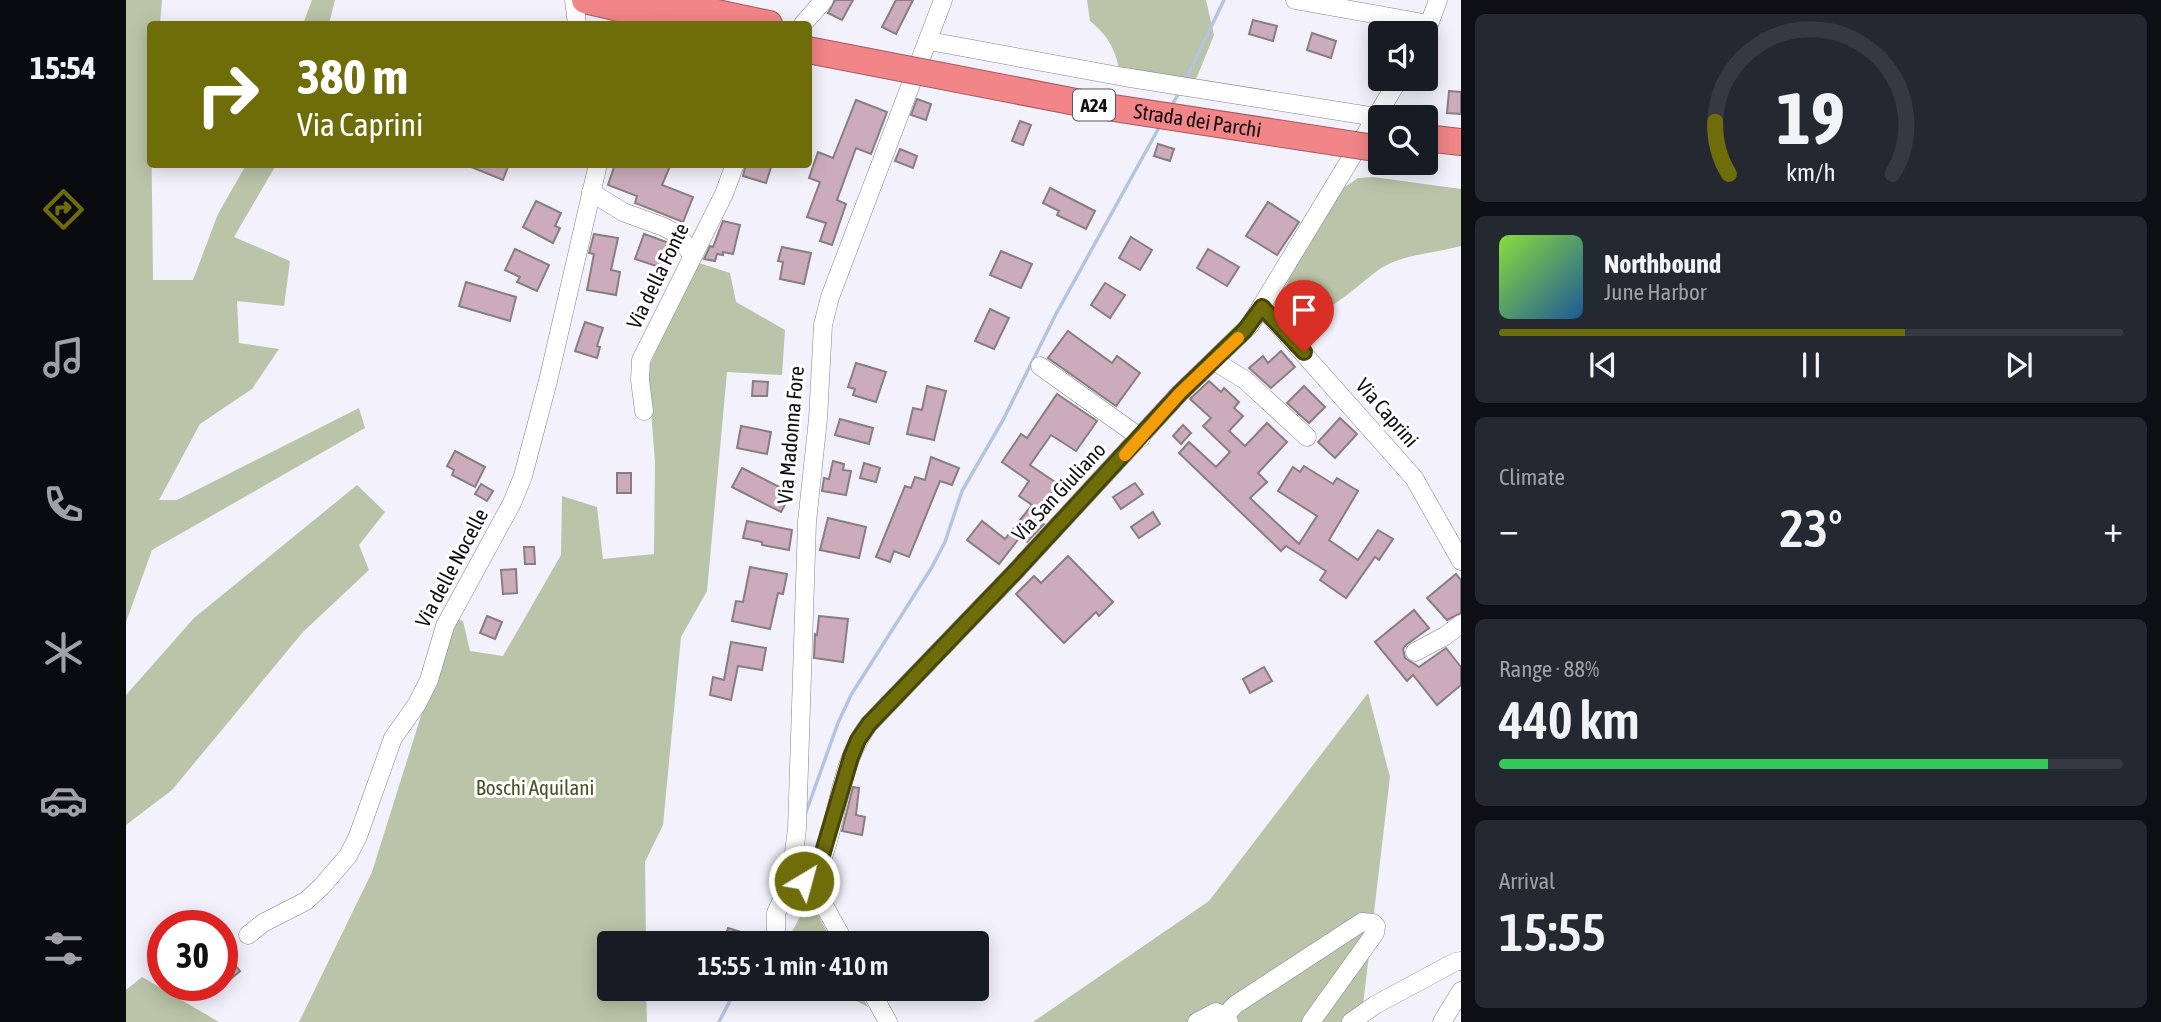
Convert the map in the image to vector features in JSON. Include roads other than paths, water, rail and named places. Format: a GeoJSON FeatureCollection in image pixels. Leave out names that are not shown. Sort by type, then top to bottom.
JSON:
{"type":"FeatureCollection","features":[{"type":"Feature","properties":{"kind":"highway"},"geometry":{"type":"LineString","coordinates":[[656,0],[755,21]]}},
{"type":"Feature","properties":{"kind":"highway"},"geometry":{"type":"LineString","coordinates":[[574,13],[659,21]]}},
{"type":"Feature","properties":{"kind":"highway","name":"Strada dei Parchi"},"geometry":{"type":"LineString","coordinates":[[812,34],[1098,89],[1368,124]]}},
{"type":"Feature","properties":{"kind":"highway","name":"Strada dei Parchi"},"geometry":{"type":"LineString","coordinates":[[812,51],[1081,103],[1368,147]]}},
{"type":"Feature","properties":{"kind":"highway"},"geometry":{"type":"LineString","coordinates":[[1438,139],[1461,142]]}},
{"type":"Feature","properties":{"kind":"highway"},"geometry":{"type":"LineString","coordinates":[[1438,156],[1461,159]]}},
{"type":"Feature","properties":{"kind":"street"},"geometry":{"type":"LineString","coordinates":[[806,21],[824,0]]}},
{"type":"Feature","properties":{"kind":"street","name":"Via Madonna Fore"},"geometry":{"type":"LineString","coordinates":[[802,878],[792,868],[797,829],[806,540],[818,419],[823,326],[830,297],[943,0]]}},
{"type":"Feature","properties":{"kind":"street"},"geometry":{"type":"LineString","coordinates":[[1295,0],[1391,21]]}},
{"type":"Feature","properties":{"kind":"street"},"geometry":{"type":"LineString","coordinates":[[1430,21],[1438,0]]}},
{"type":"Feature","properties":{"kind":"street"},"geometry":{"type":"LineString","coordinates":[[929,41],[1368,123]]}},
{"type":"Feature","properties":{"kind":"street","name":"Via San Giuliano"},"geometry":{"type":"LineString","coordinates":[[776,931],[776,913],[802,878],[815,875],[825,850],[851,757],[863,732],[1141,438],[1180,393],[1250,325],[1368,141]]}},
{"type":"Feature","properties":{"kind":"street","name":"Via delle Nocelle"},"geometry":{"type":"LineString","coordinates":[[248,934],[263,923],[298,907],[315,894],[344,862],[356,842],[391,744],[429,680],[444,626],[490,547],[518,489],[548,381],[597,168]]}},
{"type":"Feature","properties":{"kind":"street","name":"Via della Fonte"},"geometry":{"type":"LineString","coordinates":[[644,411],[640,380],[641,360],[724,194],[734,168]]}},
{"type":"Feature","properties":{"kind":"street"},"geometry":{"type":"LineString","coordinates":[[591,192],[623,212],[680,236],[692,256]]}},
{"type":"Feature","properties":{"kind":"street","name":"Via Caprini"},"geometry":{"type":"LineString","coordinates":[[1262,307],[1414,478],[1461,561]]}},
{"type":"Feature","properties":{"kind":"street"},"geometry":{"type":"LineString","coordinates":[[1214,361],[1245,380],[1307,438]]}},
{"type":"Feature","properties":{"kind":"street"},"geometry":{"type":"LineString","coordinates":[[1040,366],[1141,438]]}},
{"type":"Feature","properties":{"kind":"street"},"geometry":{"type":"LineString","coordinates":[[1415,652],[1457,634]]}},
{"type":"Feature","properties":{"kind":"street"},"geometry":{"type":"LineString","coordinates":[[802,878],[837,931]]}},
{"type":"Feature","properties":{"kind":"street"},"geometry":{"type":"LineString","coordinates":[[1197,1022],[1212,1013],[1220,1013],[1227,1019],[1235,1005],[1362,922],[1373,923],[1376,929],[1374,933],[1311,1022]]}},
{"type":"Feature","properties":{"kind":"street"},"geometry":{"type":"LineString","coordinates":[[1351,1022],[1375,1005],[1461,961]]}},
{"type":"Feature","properties":{"kind":"street"},"geometry":{"type":"LineString","coordinates":[[1442,1022],[1461,991]]}},
{"type":"Feature","properties":{"kind":"street"},"geometry":{"type":"LineString","coordinates":[[877,1001],[888,1022]]}},
{"type":"Feature","properties":{"kind":"waterway"},"geometry":{"type":"LineString","coordinates":[[1185,81],[1224,0]]}},
{"type":"Feature","properties":{"kind":"waterway"},"geometry":{"type":"LineString","coordinates":[[1172,105],[1180,91]]}},
{"type":"Feature","properties":{"kind":"waterway"},"geometry":{"type":"LineString","coordinates":[[805,815],[838,723],[851,695],[932,567],[945,542],[962,491],[1003,420],[1056,314],[1161,124]]}},
{"type":"Feature","properties":{"kind":"waterway"},"geometry":{"type":"LineString","coordinates":[[719,1022],[730,1001]]}},
{"type":"Feature","properties":{"kind":"park label","name":"Boschi Aquilani"},"geometry":{"type":"Point","coordinates":[535,788]}}]}
